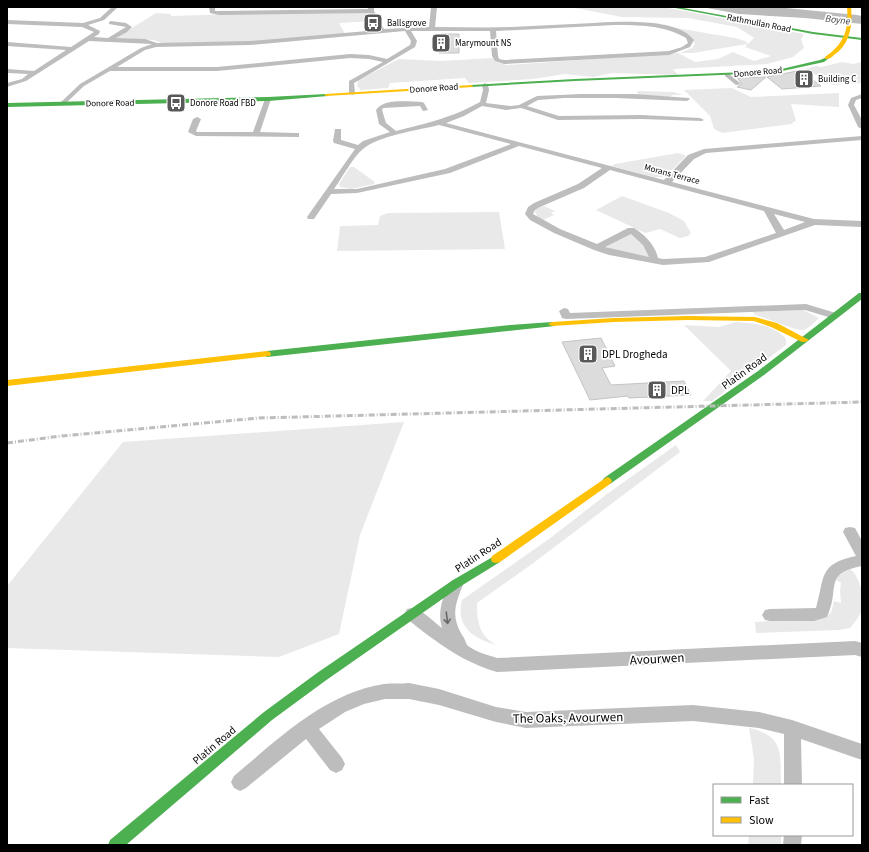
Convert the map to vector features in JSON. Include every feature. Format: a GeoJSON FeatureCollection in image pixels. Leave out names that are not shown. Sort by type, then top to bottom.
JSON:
{"type":"FeatureCollection","features":[{"type":"Feature","properties":{"kind":"street"},"geometry":{"type":"LineString","coordinates":[[7,22],[83,25],[102,19],[115,7]]}},
{"type":"Feature","properties":{"kind":"street"},"geometry":{"type":"LineString","coordinates":[[212,7],[212,12],[219,13],[371,9],[382,31]]}},
{"type":"Feature","properties":{"kind":"street"},"geometry":{"type":"LineString","coordinates":[[432,28],[434,7]]}},
{"type":"Feature","properties":{"kind":"street","name":"Rathmullan Road"},"geometry":{"type":"LineString","coordinates":[[672,7],[828,35],[846,33]]}},
{"type":"Feature","properties":{"kind":"street","name":"Rathmullan Road"},"geometry":{"type":"LineString","coordinates":[[682,7],[800,29],[846,33]]}},
{"type":"Feature","properties":{"kind":"street"},"geometry":{"type":"LineString","coordinates":[[846,33],[849,11]]}},
{"type":"Feature","properties":{"kind":"street"},"geometry":{"type":"LineString","coordinates":[[27,23],[37,15]]}},
{"type":"Feature","properties":{"kind":"street"},"geometry":{"type":"LineString","coordinates":[[109,40],[125,31],[128,27],[124,24],[111,23]]}},
{"type":"Feature","properties":{"kind":"street"},"geometry":{"type":"LineString","coordinates":[[63,103],[82,84],[143,48],[156,45],[250,43],[407,29],[493,29],[627,23],[669,28],[689,37],[690,45],[685,49],[669,53],[504,62],[497,60],[495,56],[493,29]]}},
{"type":"Feature","properties":{"kind":"street"},"geometry":{"type":"LineString","coordinates":[[7,86],[24,80],[36,73],[97,33],[97,31],[83,25]]}},
{"type":"Feature","properties":{"kind":"street"},"geometry":{"type":"LineString","coordinates":[[352,93],[351,82],[388,62],[413,46],[414,40],[407,29]]}},
{"type":"Feature","properties":{"kind":"street"},"geometry":{"type":"LineString","coordinates":[[846,33],[862,36]]}},
{"type":"Feature","properties":{"kind":"street"},"geometry":{"type":"LineString","coordinates":[[846,33],[862,39]]}},
{"type":"Feature","properties":{"kind":"street","name":"Donore Road"},"geometry":{"type":"LineString","coordinates":[[7,105],[268,99],[485,85],[773,72],[822,61],[835,54],[846,33]]}},
{"type":"Feature","properties":{"kind":"street"},"geometry":{"type":"LineString","coordinates":[[90,39],[145,42],[156,45]]}},
{"type":"Feature","properties":{"kind":"street"},"geometry":{"type":"LineString","coordinates":[[7,44],[73,49]]}},
{"type":"Feature","properties":{"kind":"street"},"geometry":{"type":"LineString","coordinates":[[108,69],[217,69],[350,56],[370,57],[388,62]]}},
{"type":"Feature","properties":{"kind":"street"},"geometry":{"type":"LineString","coordinates":[[7,71],[36,73]]}},
{"type":"Feature","properties":{"kind":"street"},"geometry":{"type":"LineString","coordinates":[[727,75],[738,84]]}},
{"type":"Feature","properties":{"kind":"street"},"geometry":{"type":"LineString","coordinates":[[481,104],[486,90],[485,85]]}},
{"type":"Feature","properties":{"kind":"street"},"geometry":{"type":"LineString","coordinates":[[521,106],[530,99],[545,97],[635,96],[687,99]]}},
{"type":"Feature","properties":{"kind":"street"},"geometry":{"type":"LineString","coordinates":[[862,96],[853,99],[851,105],[853,113],[862,127]]}},
{"type":"Feature","properties":{"kind":"street"},"geometry":{"type":"LineString","coordinates":[[256,135],[268,99]]}},
{"type":"Feature","properties":{"kind":"street"},"geometry":{"type":"LineString","coordinates":[[395,133],[383,124],[378,110],[381,107],[386,105],[422,104],[425,110]]}},
{"type":"Feature","properties":{"kind":"street"},"geometry":{"type":"LineString","coordinates":[[311,217],[330,192],[359,148],[370,141],[395,133],[439,123],[462,115],[481,104],[509,108],[521,106],[558,118],[641,117],[700,120]]}},
{"type":"Feature","properties":{"kind":"street"},"geometry":{"type":"LineString","coordinates":[[197,119],[192,132],[196,134],[296,135]]}},
{"type":"Feature","properties":{"kind":"street","name":"Morans Terrace"},"geometry":{"type":"LineString","coordinates":[[439,123],[814,222],[862,224]]}},
{"type":"Feature","properties":{"kind":"street"},"geometry":{"type":"LineString","coordinates":[[338,132],[337,144],[359,148]]}},
{"type":"Feature","properties":{"kind":"street"},"geometry":{"type":"LineString","coordinates":[[666,183],[691,157],[704,151],[862,138]]}},
{"type":"Feature","properties":{"kind":"street"},"geometry":{"type":"LineString","coordinates":[[330,192],[357,191],[447,171],[518,144]]}},
{"type":"Feature","properties":{"kind":"street"},"geometry":{"type":"LineString","coordinates":[[608,168],[581,186],[537,205],[531,209],[529,214],[533,218],[557,231],[609,252],[654,261],[686,262],[706,260],[726,254],[814,222]]}},
{"type":"Feature","properties":{"kind":"street"},"geometry":{"type":"LineString","coordinates":[[767,210],[781,233]]}},
{"type":"Feature","properties":{"kind":"street"},"geometry":{"type":"LineString","coordinates":[[596,248],[631,230],[643,239],[654,256],[654,261]]}},
{"type":"Feature","properties":{"kind":"street","name":"Platin Road"},"geometry":{"type":"LineString","coordinates":[[115,845],[247,732],[321,677],[457,583],[488,564],[723,400],[805,340],[862,295]]}},
{"type":"Feature","properties":{"kind":"street"},"geometry":{"type":"LineString","coordinates":[[7,383],[510,327],[806,307],[835,316]]}},
{"type":"Feature","properties":{"kind":"street"},"geometry":{"type":"LineString","coordinates":[[564,311],[566,316],[687,315],[755,319],[774,325],[805,340]]}},
{"type":"Feature","properties":{"kind":"street"},"geometry":{"type":"LineString","coordinates":[[850,532],[862,554]]}},
{"type":"Feature","properties":{"kind":"street"},"geometry":{"type":"LineString","coordinates":[[770,615],[814,615],[822,612],[828,578],[835,570],[847,562],[862,560]]}},
{"type":"Feature","properties":{"kind":"street","name":"Avourwen"},"geometry":{"type":"LineString","coordinates":[[457,583],[449,600],[446,614],[450,630],[463,650]]}},
{"type":"Feature","properties":{"kind":"street","name":"Avourwen"},"geometry":{"type":"LineString","coordinates":[[412,614],[463,650],[486,663],[507,665],[860,647]]}},
{"type":"Feature","properties":{"kind":"street","name":"The Oaks, Avourwen"},"geometry":{"type":"LineString","coordinates":[[240,782],[307,727],[344,704],[363,696],[379,692],[408,691],[465,704],[506,718],[526,720],[693,713],[759,720],[792,728],[862,752]]}},
{"type":"Feature","properties":{"kind":"street"},"geometry":{"type":"LineString","coordinates":[[307,727],[336,764]]}},
{"type":"Feature","properties":{"kind":"street"},"geometry":{"type":"LineString","coordinates":[[792,728],[793,784]]}},
{"type":"Feature","properties":{"kind":"shaded area"},"geometry":{"type":"Polygon","coordinates":[[[570,7],[663,7],[804,34],[801,39],[804,48],[793,57],[767,64],[673,69],[678,75],[612,73],[593,77],[564,74],[534,79],[469,83],[465,78],[390,83],[388,88],[361,90],[357,86],[358,80],[399,59],[441,61],[492,58],[499,63],[507,65],[678,53],[695,62],[718,59],[733,52],[754,61],[771,56],[745,47],[747,44],[693,53],[680,53],[692,48],[695,44],[693,40],[683,32],[665,26],[735,38],[745,41],[748,44],[754,38],[737,27],[688,18],[622,17],[570,7]]]}},
{"type":"Feature","properties":{"kind":"shaded area"},"geometry":{"type":"Polygon","coordinates":[[[295,12],[367,13],[372,21],[339,23],[345,34],[234,43],[165,44],[153,40],[116,38],[156,13],[171,14],[171,16],[295,12]]]}},
{"type":"Feature","properties":{"kind":"shaded area"},"geometry":{"type":"Polygon","coordinates":[[[842,62],[853,64],[862,62],[862,83],[833,85],[804,69],[816,66],[821,67],[842,62]]]}},
{"type":"Feature","properties":{"kind":"shaded area"},"geometry":{"type":"Polygon","coordinates":[[[732,88],[751,97],[839,93],[839,107],[791,104],[796,121],[792,124],[722,133],[714,129],[710,116],[684,90],[732,88]]]}},
{"type":"Feature","properties":{"kind":"shaded area"},"geometry":{"type":"Polygon","coordinates":[[[637,91],[673,92],[683,95],[673,95],[669,97],[638,95],[637,91]]]}},
{"type":"Feature","properties":{"kind":"shaded area"},"geometry":{"type":"Polygon","coordinates":[[[678,153],[685,155],[685,157],[665,177],[654,177],[612,166],[615,164],[678,153]]]}},
{"type":"Feature","properties":{"kind":"shaded area"},"geometry":{"type":"Polygon","coordinates":[[[350,167],[354,167],[375,182],[374,184],[351,189],[340,187],[339,184],[350,167]]]}},
{"type":"Feature","properties":{"kind":"shaded area"},"geometry":{"type":"Polygon","coordinates":[[[622,196],[669,213],[684,221],[691,233],[688,236],[680,238],[660,229],[645,233],[596,210],[622,196]]]}},
{"type":"Feature","properties":{"kind":"shaded area"},"geometry":{"type":"Polygon","coordinates":[[[544,206],[555,211],[551,213],[554,215],[543,220],[537,216],[535,212],[536,209],[544,206]]]}},
{"type":"Feature","properties":{"kind":"shaded area"},"geometry":{"type":"Polygon","coordinates":[[[499,212],[505,249],[337,251],[340,226],[378,225],[380,216],[388,213],[499,212]]]}},
{"type":"Feature","properties":{"kind":"shaded area"},"geometry":{"type":"Polygon","coordinates":[[[633,233],[638,236],[650,257],[624,253],[603,246],[633,233]]]}},
{"type":"Feature","properties":{"kind":"shaded area"},"geometry":{"type":"Polygon","coordinates":[[[803,310],[819,318],[804,330],[795,329],[755,315],[753,312],[803,310]]]}},
{"type":"Feature","properties":{"kind":"shaded area"},"geometry":{"type":"Polygon","coordinates":[[[736,322],[757,324],[770,328],[781,334],[786,339],[786,345],[712,401],[703,401],[731,371],[684,325],[719,327],[736,322]]]}},
{"type":"Feature","properties":{"kind":"shaded area"},"geometry":{"type":"Polygon","coordinates":[[[404,422],[360,535],[339,634],[279,657],[7,648],[7,586],[123,442],[404,422]]]}},
{"type":"Feature","properties":{"kind":"shaded area"},"geometry":{"type":"Polygon","coordinates":[[[676,445],[680,452],[532,564],[477,603],[480,628],[486,638],[497,645],[481,639],[468,630],[461,618],[462,600],[549,539],[607,494],[676,445]]]}},
{"type":"Feature","properties":{"kind":"shaded area"},"geometry":{"type":"Polygon","coordinates":[[[850,569],[854,572],[859,582],[863,605],[861,612],[850,628],[839,630],[756,633],[755,622],[823,618],[831,613],[834,601],[841,603],[841,583],[836,580],[839,575],[850,569]]]}},
{"type":"Feature","properties":{"kind":"shaded area"},"geometry":{"type":"Polygon","coordinates":[[[749,728],[761,731],[775,741],[780,755],[781,784],[753,784],[754,759],[749,728]]]}},
{"type":"Feature","properties":{"kind":"shaded area"},"geometry":{"type":"Polygon","coordinates":[[[749,836],[781,836],[781,845],[748,845],[749,836]]]}},
{"type":"Feature","properties":{"kind":"water","name":"Boyne"},"geometry":{"type":"Polygon","coordinates":[[[702,7],[776,7],[857,15],[862,16],[862,24],[805,18],[739,14],[702,7]]]}},
{"type":"Feature","properties":{"kind":"building","name":"Marymount NS"},"geometry":{"type":"Polygon","coordinates":[[[441,34],[459,34],[459,53],[439,53],[439,50],[433,49],[436,37],[441,37],[441,34]]]}},
{"type":"Feature","properties":{"kind":"building"},"geometry":{"type":"Polygon","coordinates":[[[801,71],[821,86],[782,89],[767,77],[801,71]]]}},
{"type":"Feature","properties":{"kind":"building"},"geometry":{"type":"Polygon","coordinates":[[[766,77],[751,90],[737,87],[742,84],[737,78],[766,77]]]}},
{"type":"Feature","properties":{"kind":"building","name":"DPL Drogheda"},"geometry":{"type":"Polygon","coordinates":[[[601,338],[615,366],[602,368],[611,385],[684,381],[691,395],[629,398],[628,396],[590,400],[562,342],[601,338]]]}},
{"type":"Feature","properties":{"kind":"railway"},"geometry":{"type":"LineString","coordinates":[[7,443],[61,436],[259,418],[862,402]]}},
{"type":"Feature","properties":{"kind":"traffic: fast"},"geometry":{"type":"LineString","coordinates":[[672,7],[813,33],[862,39]]}},
{"type":"Feature","properties":{"kind":"traffic: fast"},"geometry":{"type":"LineString","coordinates":[[471,86],[773,72],[822,61],[827,58]]}},
{"type":"Feature","properties":{"kind":"traffic: fast"},"geometry":{"type":"LineString","coordinates":[[7,105],[268,99],[326,95]]}},
{"type":"Feature","properties":{"kind":"traffic: fast"},"geometry":{"type":"LineString","coordinates":[[607,481],[761,373],[862,295]]}},
{"type":"Feature","properties":{"kind":"traffic: fast"},"geometry":{"type":"LineString","coordinates":[[267,354],[510,327],[552,324]]}},
{"type":"Feature","properties":{"kind":"traffic: fast"},"geometry":{"type":"LineString","coordinates":[[115,845],[268,716],[321,677],[457,583],[496,559]]}},
{"type":"Feature","properties":{"kind":"traffic: slow"},"geometry":{"type":"LineString","coordinates":[[827,58],[838,50],[844,41],[850,18],[849,7]]}},
{"type":"Feature","properties":{"kind":"traffic: slow"},"geometry":{"type":"LineString","coordinates":[[326,95],[471,86]]}},
{"type":"Feature","properties":{"kind":"traffic: slow"},"geometry":{"type":"LineString","coordinates":[[552,324],[614,320],[688,318],[755,319],[774,325],[805,340]]}},
{"type":"Feature","properties":{"kind":"traffic: slow"},"geometry":{"type":"LineString","coordinates":[[7,383],[267,354]]}},
{"type":"Feature","properties":{"kind":"traffic: slow"},"geometry":{"type":"LineString","coordinates":[[496,559],[607,481]]}},
{"type":"Feature","properties":{"kind":"place","name":"Ballsgrove"},"geometry":{"type":"Point","coordinates":[373,23]}},
{"type":"Feature","properties":{"kind":"place","name":"Marymount NS"},"geometry":{"type":"Point","coordinates":[441,43]}},
{"type":"Feature","properties":{"kind":"place","name":"Building C"},"geometry":{"type":"Point","coordinates":[804,79]}},
{"type":"Feature","properties":{"kind":"place","name":"Donore Road FBD"},"geometry":{"type":"Point","coordinates":[176,103]}},
{"type":"Feature","properties":{"kind":"place","name":"DPL Drogheda"},"geometry":{"type":"Point","coordinates":[588,354]}},
{"type":"Feature","properties":{"kind":"place","name":"DPL"},"geometry":{"type":"Point","coordinates":[657,390]}}]}
